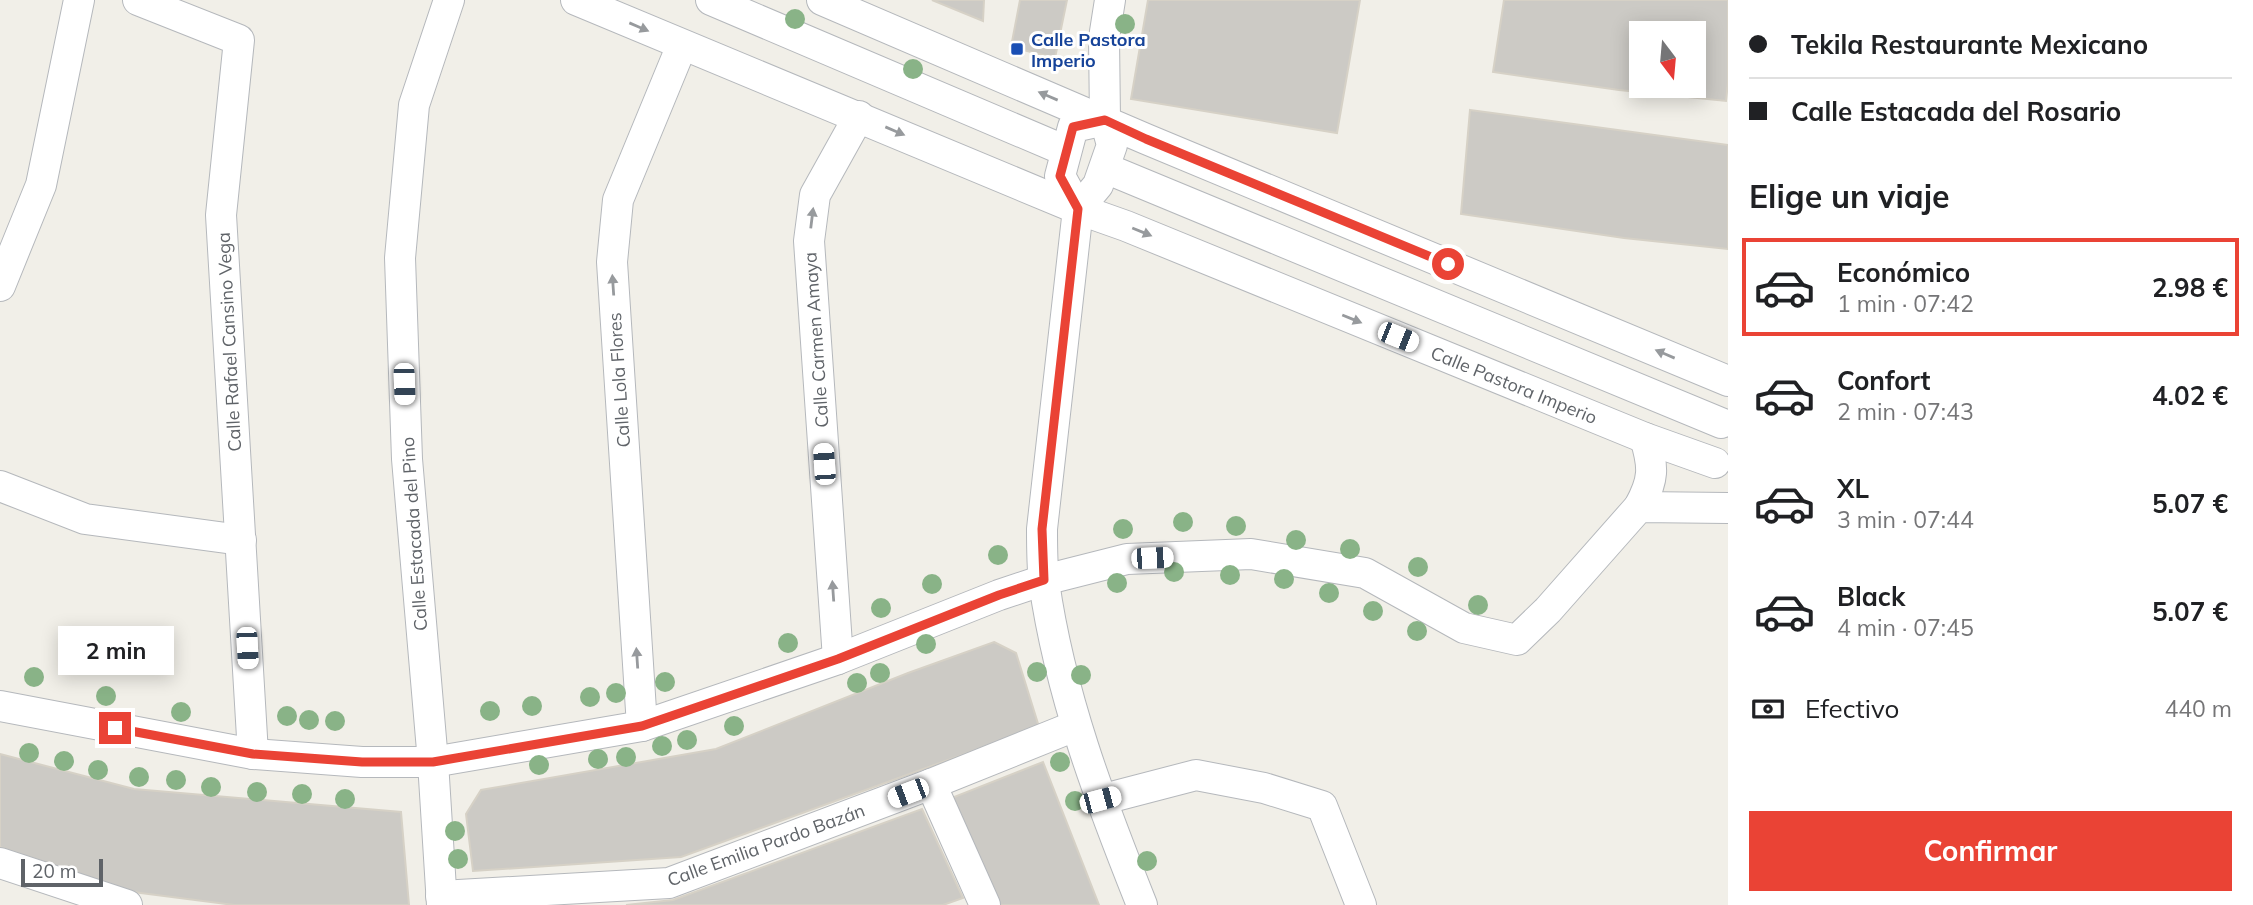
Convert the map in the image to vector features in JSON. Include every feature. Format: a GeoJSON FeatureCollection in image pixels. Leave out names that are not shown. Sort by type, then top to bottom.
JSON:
{"type":"FeatureCollection","features":[{"type":"Feature","properties":{"kind":"street"},"geometry":{"type":"LineString","coordinates":[[0,286],[41,185],[79,0]]}},
{"type":"Feature","properties":{"kind":"street","name":"Calle Rafael Cansino Vega"},"geometry":{"type":"LineString","coordinates":[[138,0],[239,40],[222,215],[253,754]]}},
{"type":"Feature","properties":{"kind":"street","name":"Calle Estacada del Pino"},"geometry":{"type":"LineString","coordinates":[[441,900],[433,762],[407,459],[400,258],[414,105],[449,0]]}},
{"type":"Feature","properties":{"kind":"street","name":"Calle Pastora Imperio"},"geometry":{"type":"LineString","coordinates":[[576,0],[1078,209],[1126,226],[1645,438],[1715,463]]}},
{"type":"Feature","properties":{"kind":"street"},"geometry":{"type":"LineString","coordinates":[[711,0],[1066,151]]}},
{"type":"Feature","properties":{"kind":"street"},"geometry":{"type":"LineString","coordinates":[[822,0],[1146,139],[1728,381]]}},
{"type":"Feature","properties":{"kind":"street"},"geometry":{"type":"LineString","coordinates":[[1110,0],[1104,38],[1105,120],[1111,145],[1098,185],[1078,209],[1042,529],[1044,580],[1059,663],[1075,726],[1100,800],[1142,905]]}},
{"type":"Feature","properties":{"kind":"street","name":"Calle Lola Flores"},"geometry":{"type":"LineString","coordinates":[[642,726],[612,262],[618,200],[682,46]]}},
{"type":"Feature","properties":{"kind":"street","name":"Calle Carmen Amaya"},"geometry":{"type":"LineString","coordinates":[[838,659],[809,241],[815,195],[859,116]]}},
{"type":"Feature","properties":{"kind":"street"},"geometry":{"type":"LineString","coordinates":[[1078,209],[1060,176],[1073,127],[1105,120]]}},
{"type":"Feature","properties":{"kind":"street"},"geometry":{"type":"LineString","coordinates":[[1105,168],[1725,417],[1716,443],[1715,463],[1718,480],[1728,501]]}},
{"type":"Feature","properties":{"kind":"street"},"geometry":{"type":"LineString","coordinates":[[0,706],[253,754],[362,762],[433,762],[642,726],[838,659],[999,595],[1044,580],[1127,559],[1251,554],[1364,573],[1464,628],[1517,640],[1548,610],[1639,507],[1647,492],[1653,463],[1645,438]]}},
{"type":"Feature","properties":{"kind":"street"},"geometry":{"type":"LineString","coordinates":[[0,486],[85,519],[241,541]]}},
{"type":"Feature","properties":{"kind":"street"},"geometry":{"type":"LineString","coordinates":[[1639,507],[1728,508]]}},
{"type":"Feature","properties":{"kind":"street","name":"Calle Emilia Pardo Bazán"},"geometry":{"type":"LineString","coordinates":[[441,900],[577,897],[669,883],[931,784],[1075,726]]}},
{"type":"Feature","properties":{"kind":"street"},"geometry":{"type":"LineString","coordinates":[[1100,800],[1196,775],[1264,789],[1322,806],[1361,905]]}},
{"type":"Feature","properties":{"kind":"street"},"geometry":{"type":"LineString","coordinates":[[931,784],[981,904]]}},
{"type":"Feature","properties":{"kind":"street"},"geometry":{"type":"LineString","coordinates":[[0,863],[127,905]]}},
{"type":"Feature","properties":{"kind":"building"},"geometry":{"type":"Polygon","coordinates":[[[932,0],[984,0],[983,21],[932,0]]]}},
{"type":"Feature","properties":{"kind":"building"},"geometry":{"type":"Polygon","coordinates":[[[1020,0],[1067,0],[1055,58],[1011,47],[1020,0]]]}},
{"type":"Feature","properties":{"kind":"building"},"geometry":{"type":"Polygon","coordinates":[[[1148,0],[1360,0],[1337,133],[1131,99],[1148,0]]]}},
{"type":"Feature","properties":{"kind":"building"},"geometry":{"type":"Polygon","coordinates":[[[1504,0],[1728,0],[1726,101],[1697,98],[1706,98],[1706,21],[1629,21],[1629,91],[1493,72],[1504,0]]]}},
{"type":"Feature","properties":{"kind":"building"},"geometry":{"type":"Polygon","coordinates":[[[1470,110],[1728,145],[1728,249],[1624,238],[1461,214],[1470,110]]]}},
{"type":"Feature","properties":{"kind":"building"},"geometry":{"type":"Polygon","coordinates":[[[994,642],[1016,653],[1039,727],[681,857],[473,871],[466,814],[481,790],[716,749],[994,642]]]}},
{"type":"Feature","properties":{"kind":"building"},"geometry":{"type":"Polygon","coordinates":[[[0,754],[134,789],[401,812],[409,905],[234,905],[133,892],[0,847],[0,754]]]}},
{"type":"Feature","properties":{"kind":"building"},"geometry":{"type":"Polygon","coordinates":[[[1043,762],[1099,905],[995,905],[949,799],[1043,762]]]}},
{"type":"Feature","properties":{"kind":"building"},"geometry":{"type":"Polygon","coordinates":[[[922,809],[963,898],[943,905],[626,905],[673,900],[922,809]]]}},
{"type":"Feature","properties":{"kind":"place","name":"Calle Pastora Imperio"},"geometry":{"type":"Point","coordinates":[1017,49]}},
{"type":"Feature","properties":{"kind":"route"},"geometry":{"type":"LineString","coordinates":[[115,728],[253,754],[362,762],[433,762],[642,726],[838,659],[999,595],[1044,580],[1042,529],[1078,209],[1060,176],[1073,127],[1105,120],[1448,264]]}}]}
